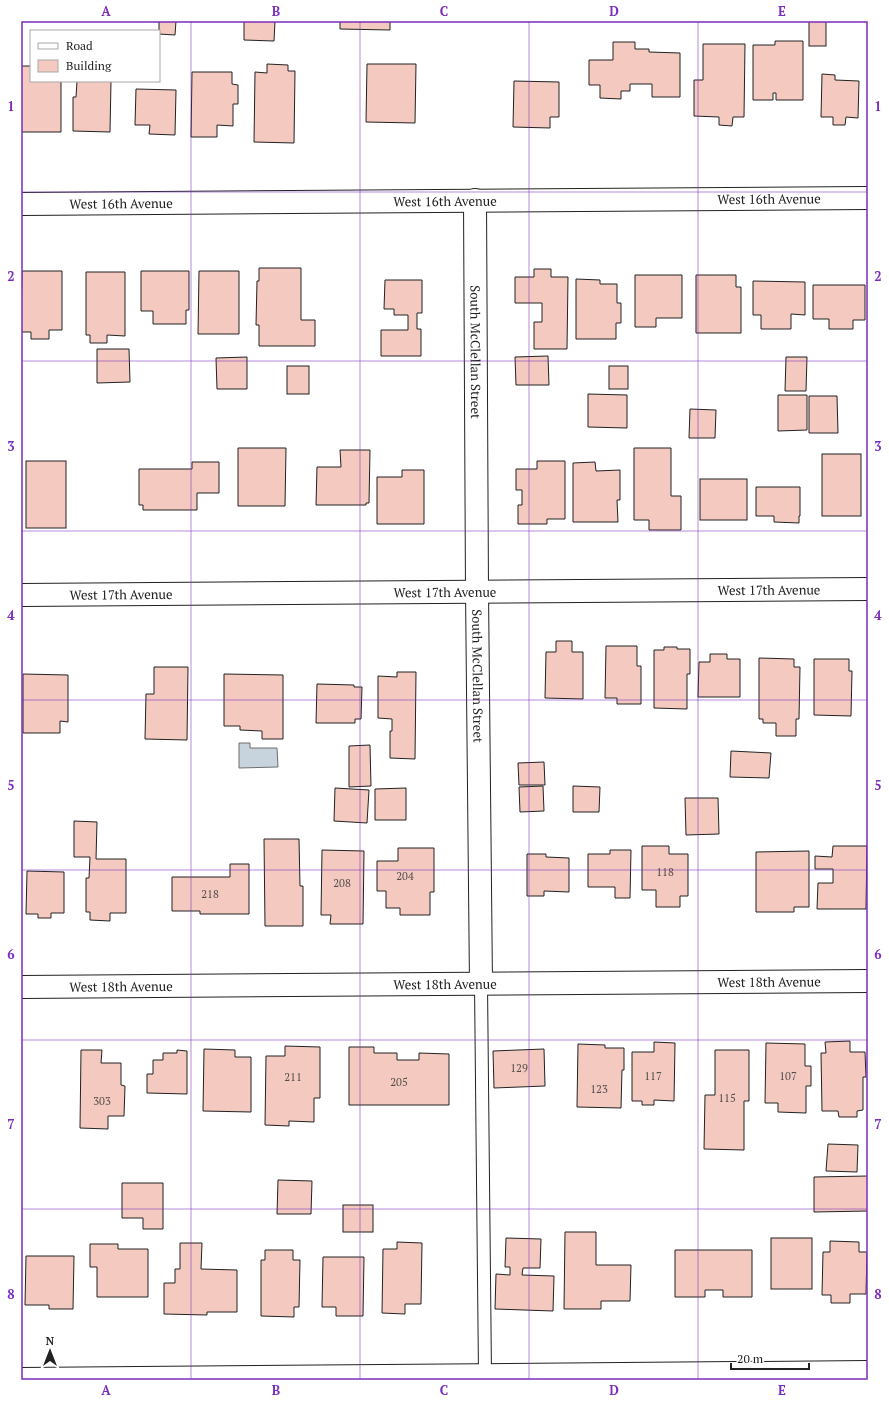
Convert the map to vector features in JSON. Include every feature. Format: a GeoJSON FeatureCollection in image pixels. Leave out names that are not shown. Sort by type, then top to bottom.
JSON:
{"type":"FeatureCollection","features":[{"type":"Feature","properties":{"kind":"street","name":"West 16th Avenue"},"geometry":{"type":"LineString","coordinates":[[21,204],[868,198]]}},
{"type":"Feature","properties":{"kind":"street","name":"South McClellan Street"},"geometry":{"type":"LineString","coordinates":[[475,200],[481,984]]}},
{"type":"Feature","properties":{"kind":"street","name":"West 17th Avenue"},"geometry":{"type":"LineString","coordinates":[[21,595],[868,589]]}},
{"type":"Feature","properties":{"kind":"street","name":"West 18th Avenue"},"geometry":{"type":"LineString","coordinates":[[21,987],[868,981]]}},
{"type":"Feature","properties":{"kind":"street"},"geometry":{"type":"LineString","coordinates":[[21,1379],[485,1378],[868,1372]]}},
{"type":"Feature","properties":{"kind":"lane"},"geometry":{"type":"LineString","coordinates":[[481,984],[485,1378]]}},
{"type":"Feature","properties":{"kind":"shaded area"},"geometry":{"type":"Polygon","coordinates":[[[239,743],[250,743],[250,748],[277,748],[278,767],[239,768],[239,743]]]}},
{"type":"Feature","properties":{"kind":"building"},"geometry":{"type":"Polygon","coordinates":[[[159,21],[176,21],[175,35],[160,34],[159,21]]]}},
{"type":"Feature","properties":{"kind":"building"},"geometry":{"type":"Polygon","coordinates":[[[244,21],[275,21],[274,41],[244,40],[244,21]]]}},
{"type":"Feature","properties":{"kind":"building"},"geometry":{"type":"Polygon","coordinates":[[[340,21],[390,21],[390,30],[340,29],[340,21]]]}},
{"type":"Feature","properties":{"kind":"building"},"geometry":{"type":"Polygon","coordinates":[[[809,21],[826,21],[826,46],[809,46],[809,21]]]}},
{"type":"Feature","properties":{"kind":"building"},"geometry":{"type":"Polygon","coordinates":[[[775,41],[803,41],[803,100],[776,100],[776,93],[773,93],[773,100],[753,100],[753,45],[775,45],[775,41]]]}},
{"type":"Feature","properties":{"kind":"building"},"geometry":{"type":"Polygon","coordinates":[[[613,42],[635,42],[635,49],[649,49],[649,52],[680,53],[680,97],[652,97],[652,84],[630,84],[630,91],[621,91],[621,99],[600,98],[600,85],[589,85],[589,60],[613,60],[613,42]]]}},
{"type":"Feature","properties":{"kind":"building"},"geometry":{"type":"Polygon","coordinates":[[[703,44],[745,44],[744,117],[733,117],[732,126],[719,125],[719,117],[694,116],[694,80],[703,80],[703,44]]]}},
{"type":"Feature","properties":{"kind":"building"},"geometry":{"type":"Polygon","coordinates":[[[267,64],[288,65],[288,71],[295,71],[294,143],[254,142],[255,72],[267,73],[267,64]]]}},
{"type":"Feature","properties":{"kind":"building"},"geometry":{"type":"Polygon","coordinates":[[[367,64],[416,64],[415,123],[366,122],[367,64]]]}},
{"type":"Feature","properties":{"kind":"building"},"geometry":{"type":"Polygon","coordinates":[[[21,66],[30,66],[30,82],[61,82],[61,132],[21,132],[21,66]]]}},
{"type":"Feature","properties":{"kind":"building"},"geometry":{"type":"Polygon","coordinates":[[[192,72],[232,72],[232,84],[238,85],[238,104],[233,104],[233,126],[217,125],[217,137],[191,137],[192,72]]]}},
{"type":"Feature","properties":{"kind":"building"},"geometry":{"type":"Polygon","coordinates":[[[822,74],[835,75],[835,80],[859,81],[858,118],[846,117],[845,125],[833,125],[833,117],[821,117],[822,74]]]}},
{"type":"Feature","properties":{"kind":"building"},"geometry":{"type":"Polygon","coordinates":[[[514,81],[559,82],[559,117],[550,117],[550,128],[513,127],[514,81]]]}},
{"type":"Feature","properties":{"kind":"building"},"geometry":{"type":"Polygon","coordinates":[[[77,82],[111,82],[110,132],[73,131],[73,97],[76,97],[77,82]]]}},
{"type":"Feature","properties":{"kind":"building"},"geometry":{"type":"Polygon","coordinates":[[[136,89],[176,90],[175,135],[149,134],[150,125],[135,125],[136,89]]]}},
{"type":"Feature","properties":{"kind":"building"},"geometry":{"type":"Polygon","coordinates":[[[259,268],[301,268],[301,320],[315,320],[315,346],[259,346],[259,325],[256,325],[257,281],[259,281],[259,268]]]}},
{"type":"Feature","properties":{"kind":"building"},"geometry":{"type":"Polygon","coordinates":[[[534,269],[551,269],[551,277],[568,277],[567,349],[534,349],[534,322],[542,322],[542,303],[515,303],[515,277],[534,277],[534,269]]]}},
{"type":"Feature","properties":{"kind":"building"},"geometry":{"type":"Polygon","coordinates":[[[22,271],[62,271],[62,330],[49,330],[49,339],[31,339],[31,332],[21,332],[22,271]]]}},
{"type":"Feature","properties":{"kind":"building"},"geometry":{"type":"Polygon","coordinates":[[[141,271],[189,271],[189,310],[186,310],[186,324],[153,324],[153,311],[141,311],[141,271]]]}},
{"type":"Feature","properties":{"kind":"building"},"geometry":{"type":"Polygon","coordinates":[[[199,271],[239,271],[239,334],[198,334],[199,271]]]}},
{"type":"Feature","properties":{"kind":"building"},"geometry":{"type":"Polygon","coordinates":[[[86,272],[125,272],[125,336],[107,335],[107,343],[90,343],[90,335],[86,335],[86,272]]]}},
{"type":"Feature","properties":{"kind":"building"},"geometry":{"type":"Polygon","coordinates":[[[635,275],[682,275],[682,318],[656,318],[656,327],[635,327],[635,275]]]}},
{"type":"Feature","properties":{"kind":"building"},"geometry":{"type":"Polygon","coordinates":[[[696,275],[736,275],[736,287],[741,287],[741,333],[696,333],[696,275]]]}},
{"type":"Feature","properties":{"kind":"building"},"geometry":{"type":"Polygon","coordinates":[[[576,279],[600,280],[600,284],[617,284],[617,303],[621,303],[621,323],[616,323],[616,339],[576,339],[576,279]]]}},
{"type":"Feature","properties":{"kind":"building"},"geometry":{"type":"Polygon","coordinates":[[[385,280],[422,280],[422,313],[417,313],[417,329],[421,329],[421,356],[381,356],[381,330],[408,330],[408,315],[394,315],[394,309],[384,309],[385,280]]]}},
{"type":"Feature","properties":{"kind":"building"},"geometry":{"type":"Polygon","coordinates":[[[753,281],[805,282],[805,315],[791,314],[791,329],[761,329],[761,315],[753,315],[753,281]]]}},
{"type":"Feature","properties":{"kind":"building"},"geometry":{"type":"Polygon","coordinates":[[[813,285],[865,285],[865,320],[853,320],[853,329],[829,329],[829,319],[813,319],[813,285]]]}},
{"type":"Feature","properties":{"kind":"building"},"geometry":{"type":"Polygon","coordinates":[[[97,349],[129,349],[130,382],[97,383],[97,349]]]}},
{"type":"Feature","properties":{"kind":"building"},"geometry":{"type":"Polygon","coordinates":[[[548,356],[549,385],[516,385],[515,357],[548,356]]]}},
{"type":"Feature","properties":{"kind":"building"},"geometry":{"type":"Polygon","coordinates":[[[247,357],[247,389],[217,389],[216,358],[247,357]]]}},
{"type":"Feature","properties":{"kind":"building"},"geometry":{"type":"Polygon","coordinates":[[[786,357],[807,357],[806,391],[785,391],[786,357]]]}},
{"type":"Feature","properties":{"kind":"building"},"geometry":{"type":"Polygon","coordinates":[[[287,366],[309,366],[309,394],[287,394],[287,366]]]}},
{"type":"Feature","properties":{"kind":"building"},"geometry":{"type":"Polygon","coordinates":[[[609,366],[628,366],[628,389],[609,389],[609,366]]]}},
{"type":"Feature","properties":{"kind":"building"},"geometry":{"type":"Polygon","coordinates":[[[588,394],[627,395],[627,428],[588,427],[588,394]]]}},
{"type":"Feature","properties":{"kind":"building"},"geometry":{"type":"Polygon","coordinates":[[[778,395],[807,395],[807,430],[778,431],[778,395]]]}},
{"type":"Feature","properties":{"kind":"building"},"geometry":{"type":"Polygon","coordinates":[[[809,396],[837,396],[838,433],[809,433],[809,396]]]}},
{"type":"Feature","properties":{"kind":"building"},"geometry":{"type":"Polygon","coordinates":[[[690,409],[716,410],[715,438],[689,438],[690,409]]]}},
{"type":"Feature","properties":{"kind":"building"},"geometry":{"type":"Polygon","coordinates":[[[238,448],[286,448],[285,506],[238,506],[238,448]]]}},
{"type":"Feature","properties":{"kind":"building"},"geometry":{"type":"Polygon","coordinates":[[[634,448],[671,448],[671,496],[681,496],[681,530],[649,530],[649,520],[634,520],[634,448]]]}},
{"type":"Feature","properties":{"kind":"building"},"geometry":{"type":"Polygon","coordinates":[[[340,450],[370,450],[369,503],[366,503],[366,505],[316,505],[317,467],[341,467],[340,450]]]}},
{"type":"Feature","properties":{"kind":"building"},"geometry":{"type":"Polygon","coordinates":[[[822,454],[861,454],[861,516],[822,516],[822,454]]]}},
{"type":"Feature","properties":{"kind":"building"},"geometry":{"type":"Polygon","coordinates":[[[26,461],[66,461],[66,528],[26,528],[26,461]]]}},
{"type":"Feature","properties":{"kind":"building"},"geometry":{"type":"Polygon","coordinates":[[[537,461],[565,461],[565,519],[547,519],[547,524],[518,524],[518,505],[522,505],[522,490],[516,490],[516,469],[537,469],[537,461]]]}},
{"type":"Feature","properties":{"kind":"building"},"geometry":{"type":"Polygon","coordinates":[[[192,462],[219,462],[219,493],[197,493],[197,510],[143,510],[143,505],[139,505],[139,469],[192,469],[192,462]]]}},
{"type":"Feature","properties":{"kind":"building"},"geometry":{"type":"Polygon","coordinates":[[[595,462],[596,471],[620,470],[620,500],[617,500],[618,522],[573,522],[573,463],[595,462]]]}},
{"type":"Feature","properties":{"kind":"building"},"geometry":{"type":"Polygon","coordinates":[[[402,470],[424,470],[424,524],[377,524],[377,477],[402,477],[402,470]]]}},
{"type":"Feature","properties":{"kind":"building"},"geometry":{"type":"Polygon","coordinates":[[[700,479],[747,479],[747,520],[700,520],[700,479]]]}},
{"type":"Feature","properties":{"kind":"building"},"geometry":{"type":"Polygon","coordinates":[[[756,487],[800,487],[799,523],[774,522],[774,516],[756,516],[756,487]]]}},
{"type":"Feature","properties":{"kind":"building"},"geometry":{"type":"Polygon","coordinates":[[[556,641],[572,641],[572,652],[583,652],[583,699],[545,698],[546,652],[556,652],[556,641]]]}},
{"type":"Feature","properties":{"kind":"building"},"geometry":{"type":"Polygon","coordinates":[[[606,646],[637,646],[637,666],[641,666],[641,704],[617,704],[617,698],[605,698],[606,646]]]}},
{"type":"Feature","properties":{"kind":"building"},"geometry":{"type":"Polygon","coordinates":[[[664,647],[690,649],[690,674],[687,674],[687,709],[654,708],[654,650],[664,650],[664,647]]]}},
{"type":"Feature","properties":{"kind":"building"},"geometry":{"type":"Polygon","coordinates":[[[710,654],[727,654],[727,659],[740,659],[740,697],[698,697],[699,662],[710,662],[710,654]]]}},
{"type":"Feature","properties":{"kind":"building"},"geometry":{"type":"Polygon","coordinates":[[[759,658],[794,659],[794,667],[800,667],[799,719],[796,719],[796,736],[776,736],[776,723],[763,723],[763,719],[759,719],[759,658]]]}},
{"type":"Feature","properties":{"kind":"building"},"geometry":{"type":"Polygon","coordinates":[[[814,659],[849,659],[849,671],[852,671],[851,716],[814,715],[814,659]]]}},
{"type":"Feature","properties":{"kind":"building"},"geometry":{"type":"Polygon","coordinates":[[[154,667],[188,667],[187,740],[145,739],[146,694],[154,694],[154,667]]]}},
{"type":"Feature","properties":{"kind":"building"},"geometry":{"type":"Polygon","coordinates":[[[397,672],[416,672],[415,759],[390,758],[390,731],[392,731],[392,719],[378,718],[378,676],[397,677],[397,672]]]}},
{"type":"Feature","properties":{"kind":"building"},"geometry":{"type":"Polygon","coordinates":[[[23,674],[68,675],[68,722],[60,721],[60,733],[23,733],[23,674]]]}},
{"type":"Feature","properties":{"kind":"building"},"geometry":{"type":"Polygon","coordinates":[[[224,674],[283,675],[283,739],[262,739],[262,731],[240,730],[240,726],[224,726],[224,674]]]}},
{"type":"Feature","properties":{"kind":"building"},"geometry":{"type":"Polygon","coordinates":[[[317,684],[354,685],[354,687],[362,687],[361,719],[355,719],[355,723],[316,723],[317,684]]]}},
{"type":"Feature","properties":{"kind":"building"},"geometry":{"type":"Polygon","coordinates":[[[370,745],[371,786],[349,787],[349,746],[370,745]]]}},
{"type":"Feature","properties":{"kind":"building"},"geometry":{"type":"Polygon","coordinates":[[[731,751],[771,753],[769,778],[730,777],[731,751]]]}},
{"type":"Feature","properties":{"kind":"building"},"geometry":{"type":"Polygon","coordinates":[[[544,762],[545,785],[519,785],[518,763],[544,762]]]}},
{"type":"Feature","properties":{"kind":"building"},"geometry":{"type":"Polygon","coordinates":[[[543,786],[544,811],[520,812],[519,787],[543,786]]]}},
{"type":"Feature","properties":{"kind":"building"},"geometry":{"type":"Polygon","coordinates":[[[573,786],[600,787],[599,812],[573,812],[573,786]]]}},
{"type":"Feature","properties":{"kind":"building"},"geometry":{"type":"Polygon","coordinates":[[[335,788],[369,790],[367,823],[334,821],[335,788]]]}},
{"type":"Feature","properties":{"kind":"building"},"geometry":{"type":"Polygon","coordinates":[[[406,788],[406,820],[375,820],[375,789],[406,788]]]}},
{"type":"Feature","properties":{"kind":"building"},"geometry":{"type":"Polygon","coordinates":[[[685,798],[718,798],[719,834],[686,835],[685,798]]]}},
{"type":"Feature","properties":{"kind":"building"},"geometry":{"type":"Polygon","coordinates":[[[74,821],[97,822],[96,859],[126,859],[126,913],[110,913],[110,921],[90,920],[90,912],[86,912],[86,878],[89,878],[90,857],[74,857],[74,821]]]}},
{"type":"Feature","properties":{"kind":"building"},"geometry":{"type":"Polygon","coordinates":[[[264,839],[299,839],[300,886],[303,886],[303,926],[265,926],[264,839]]]}},
{"type":"Feature","properties":{"kind":"building"},"geometry":{"type":"Polygon","coordinates":[[[642,846],[669,846],[669,854],[688,854],[688,896],[680,896],[680,907],[656,907],[656,890],[642,890],[642,846]]]}},
{"type":"Feature","properties":{"kind":"building"},"geometry":{"type":"Polygon","coordinates":[[[833,846],[867,846],[866,909],[817,909],[818,883],[833,883],[833,869],[815,869],[815,856],[832,857],[833,846]]]}},
{"type":"Feature","properties":{"kind":"building"},"geometry":{"type":"Polygon","coordinates":[[[398,848],[434,848],[434,892],[430,892],[430,915],[400,915],[400,908],[386,908],[386,891],[377,891],[377,861],[398,861],[398,848]]]}},
{"type":"Feature","properties":{"kind":"building"},"geometry":{"type":"Polygon","coordinates":[[[322,850],[364,851],[363,924],[330,924],[331,915],[321,915],[322,850]]]}},
{"type":"Feature","properties":{"kind":"building"},"geometry":{"type":"Polygon","coordinates":[[[610,850],[631,850],[630,898],[615,898],[615,887],[588,887],[588,854],[610,854],[610,850]]]}},
{"type":"Feature","properties":{"kind":"building"},"geometry":{"type":"Polygon","coordinates":[[[809,851],[809,907],[794,907],[794,912],[756,912],[756,852],[809,851]]]}},
{"type":"Feature","properties":{"kind":"building"},"geometry":{"type":"Polygon","coordinates":[[[527,854],[546,854],[546,857],[569,858],[569,892],[544,891],[544,896],[527,896],[527,854]]]}},
{"type":"Feature","properties":{"kind":"building"},"geometry":{"type":"Polygon","coordinates":[[[230,864],[249,864],[249,914],[200,914],[200,911],[172,911],[172,877],[230,877],[230,864]]]}},
{"type":"Feature","properties":{"kind":"building"},"geometry":{"type":"Polygon","coordinates":[[[27,871],[64,872],[64,913],[51,913],[51,918],[38,918],[38,914],[26,914],[27,871]]]}},
{"type":"Feature","properties":{"kind":"building"},"geometry":{"type":"Polygon","coordinates":[[[850,1041],[850,1052],[865,1052],[866,1077],[863,1077],[863,1110],[857,1111],[857,1117],[839,1117],[838,1111],[822,1111],[821,1053],[826,1053],[825,1042],[850,1041]]]}},
{"type":"Feature","properties":{"kind":"building"},"geometry":{"type":"Polygon","coordinates":[[[654,1042],[675,1043],[674,1101],[654,1100],[654,1105],[642,1105],[642,1101],[632,1101],[632,1052],[654,1052],[654,1042]]]}},
{"type":"Feature","properties":{"kind":"building"},"geometry":{"type":"Polygon","coordinates":[[[766,1043],[805,1044],[805,1066],[811,1066],[811,1086],[806,1086],[806,1113],[778,1112],[778,1103],[765,1103],[766,1043]]]}},
{"type":"Feature","properties":{"kind":"building"},"geometry":{"type":"Polygon","coordinates":[[[578,1044],[605,1045],[605,1048],[624,1048],[621,1108],[577,1107],[578,1044]]]}},
{"type":"Feature","properties":{"kind":"building"},"geometry":{"type":"Polygon","coordinates":[[[285,1046],[320,1047],[320,1098],[314,1098],[314,1122],[289,1121],[289,1126],[265,1125],[266,1056],[285,1056],[285,1046]]]}},
{"type":"Feature","properties":{"kind":"building"},"geometry":{"type":"Polygon","coordinates":[[[349,1047],[374,1047],[374,1053],[397,1053],[397,1060],[419,1060],[419,1053],[449,1054],[449,1105],[349,1105],[349,1047]]]}},
{"type":"Feature","properties":{"kind":"building"},"geometry":{"type":"Polygon","coordinates":[[[204,1049],[235,1050],[235,1057],[251,1057],[251,1112],[203,1111],[204,1049]]]}},
{"type":"Feature","properties":{"kind":"building"},"geometry":{"type":"Polygon","coordinates":[[[544,1049],[545,1086],[494,1088],[493,1051],[544,1049]]]}},
{"type":"Feature","properties":{"kind":"building"},"geometry":{"type":"Polygon","coordinates":[[[81,1050],[102,1050],[101,1063],[121,1063],[121,1085],[125,1086],[124,1116],[108,1116],[108,1129],[80,1128],[81,1050]]]}},
{"type":"Feature","properties":{"kind":"building"},"geometry":{"type":"Polygon","coordinates":[[[177,1050],[187,1051],[187,1094],[147,1093],[147,1074],[153,1074],[153,1060],[163,1060],[163,1053],[177,1053],[177,1050]]]}},
{"type":"Feature","properties":{"kind":"building"},"geometry":{"type":"Polygon","coordinates":[[[715,1050],[749,1050],[749,1101],[744,1101],[744,1150],[704,1149],[705,1095],[715,1095],[715,1050]]]}},
{"type":"Feature","properties":{"kind":"building"},"geometry":{"type":"Polygon","coordinates":[[[828,1144],[858,1145],[857,1172],[826,1171],[828,1144]]]}},
{"type":"Feature","properties":{"kind":"building"},"geometry":{"type":"Polygon","coordinates":[[[868,1176],[868,1211],[814,1212],[814,1177],[868,1176]]]}},
{"type":"Feature","properties":{"kind":"building"},"geometry":{"type":"Polygon","coordinates":[[[278,1180],[312,1181],[311,1214],[277,1214],[278,1180]]]}},
{"type":"Feature","properties":{"kind":"building"},"geometry":{"type":"Polygon","coordinates":[[[122,1183],[163,1183],[163,1229],[143,1229],[143,1218],[122,1218],[122,1183]]]}},
{"type":"Feature","properties":{"kind":"building"},"geometry":{"type":"Polygon","coordinates":[[[343,1205],[373,1205],[373,1232],[343,1232],[343,1205]]]}},
{"type":"Feature","properties":{"kind":"building"},"geometry":{"type":"Polygon","coordinates":[[[565,1232],[596,1232],[596,1265],[631,1265],[630,1301],[601,1301],[601,1309],[564,1309],[565,1232]]]}},
{"type":"Feature","properties":{"kind":"building"},"geometry":{"type":"Polygon","coordinates":[[[506,1238],[541,1239],[540,1268],[523,1268],[522,1275],[554,1276],[553,1311],[495,1309],[496,1274],[510,1275],[510,1267],[505,1267],[506,1238]]]}},
{"type":"Feature","properties":{"kind":"building"},"geometry":{"type":"Polygon","coordinates":[[[771,1238],[812,1238],[812,1289],[771,1289],[771,1238]]]}},
{"type":"Feature","properties":{"kind":"building"},"geometry":{"type":"Polygon","coordinates":[[[830,1241],[859,1242],[859,1252],[867,1252],[866,1294],[850,1294],[850,1303],[831,1303],[831,1295],[822,1295],[823,1252],[830,1252],[830,1241]]]}},
{"type":"Feature","properties":{"kind":"building"},"geometry":{"type":"Polygon","coordinates":[[[397,1242],[422,1243],[421,1304],[405,1304],[405,1314],[382,1313],[383,1249],[397,1249],[397,1242]]]}},
{"type":"Feature","properties":{"kind":"building"},"geometry":{"type":"Polygon","coordinates":[[[180,1243],[202,1243],[201,1269],[237,1270],[237,1312],[207,1312],[207,1315],[164,1314],[164,1283],[175,1283],[175,1269],[180,1269],[180,1243]]]}},
{"type":"Feature","properties":{"kind":"building"},"geometry":{"type":"Polygon","coordinates":[[[90,1244],[118,1244],[118,1249],[148,1249],[148,1297],[97,1297],[97,1267],[90,1267],[90,1244]]]}},
{"type":"Feature","properties":{"kind":"building"},"geometry":{"type":"Polygon","coordinates":[[[265,1250],[293,1250],[293,1260],[300,1260],[299,1307],[294,1307],[294,1317],[261,1316],[261,1260],[265,1260],[265,1250]]]}},
{"type":"Feature","properties":{"kind":"building"},"geometry":{"type":"Polygon","coordinates":[[[675,1250],[752,1250],[752,1297],[723,1297],[723,1290],[705,1290],[705,1297],[675,1297],[675,1250]]]}},
{"type":"Feature","properties":{"kind":"building"},"geometry":{"type":"Polygon","coordinates":[[[26,1256],[74,1256],[73,1309],[49,1309],[49,1305],[25,1305],[26,1256]]]}},
{"type":"Feature","properties":{"kind":"building"},"geometry":{"type":"Polygon","coordinates":[[[323,1257],[364,1257],[363,1316],[336,1316],[336,1307],[322,1307],[323,1257]]]}}]}
